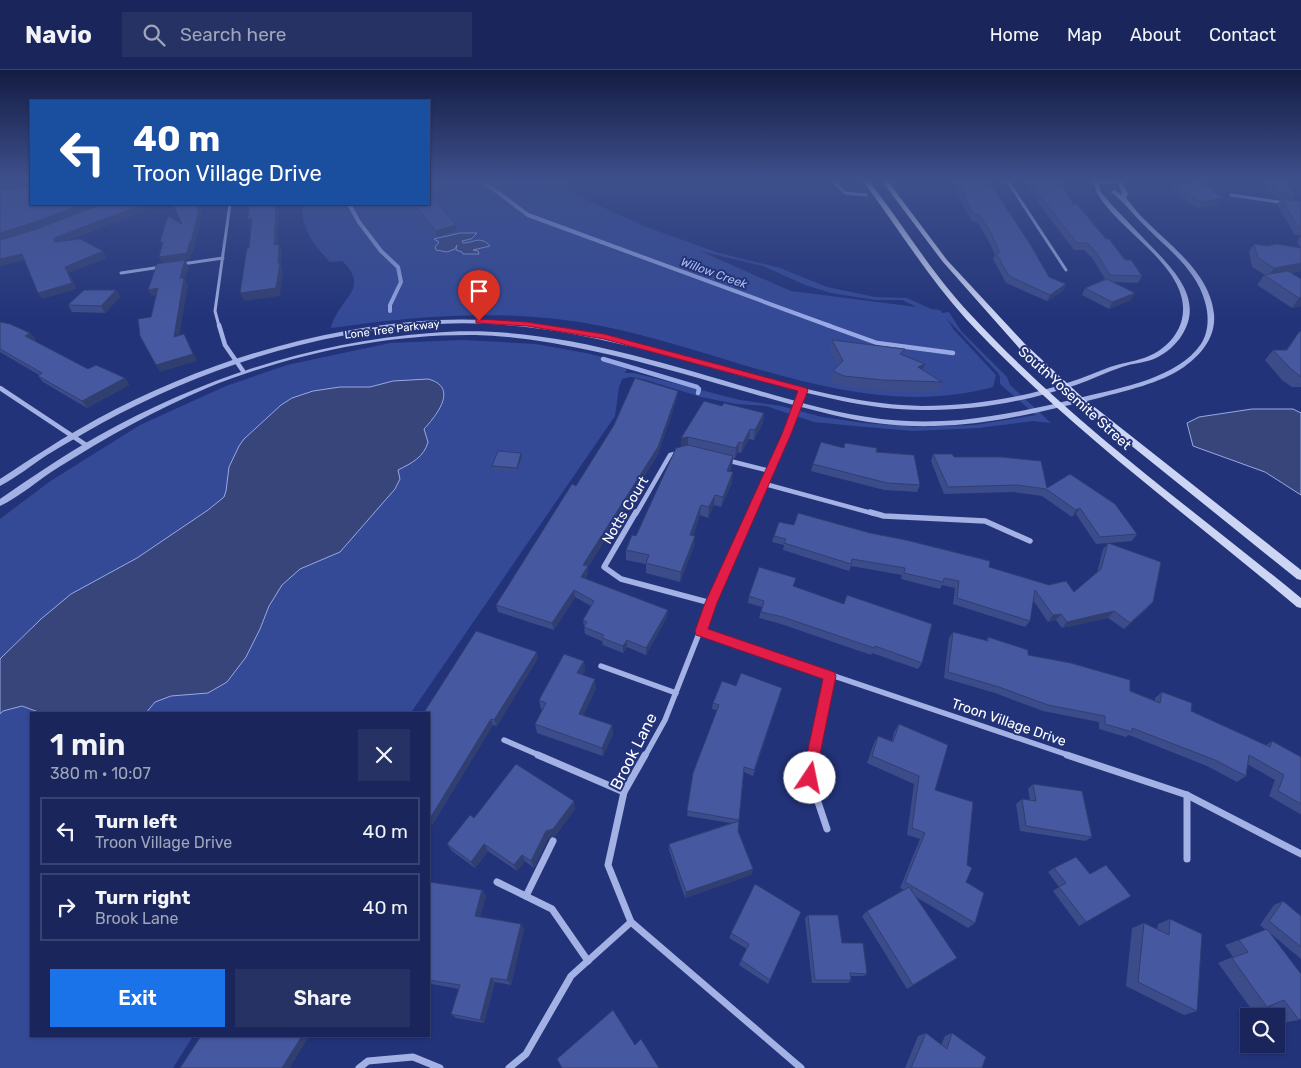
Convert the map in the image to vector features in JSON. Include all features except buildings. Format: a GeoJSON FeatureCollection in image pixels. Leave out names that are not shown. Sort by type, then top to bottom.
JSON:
{"type":"FeatureCollection","features":[{"type":"Feature","properties":{"kind":"main road","name":"South Yosemite Street"},"geometry":{"type":"LineString","coordinates":[[899,227],[943,288],[975,324],[1043,391],[1301,604]]}},
{"type":"Feature","properties":{"kind":"main road","name":"South Yosemite Street"},"geometry":{"type":"LineString","coordinates":[[920,227],[965,285],[1022,346],[1064,386],[1301,576]]}},
{"type":"Feature","properties":{"kind":"street"},"geometry":{"type":"LineString","coordinates":[[227,227],[216,300],[216,319],[225,345],[243,371]]}},
{"type":"Feature","properties":{"kind":"street"},"geometry":{"type":"LineString","coordinates":[[1038,227],[1066,270]]}},
{"type":"Feature","properties":{"kind":"street","name":"Lone Tree Parkway"},"geometry":{"type":"LineString","coordinates":[[0,483],[72,436],[154,394],[236,361],[310,340],[356,331],[412,324],[479,321],[527,324],[604,337],[803,390],[850,400],[917,408],[955,407],[989,403],[1043,391],[1064,386],[1126,363],[1145,360],[1159,353],[1175,340],[1184,324],[1188,306],[1183,289],[1174,273],[1131,227]]}},
{"type":"Feature","properties":{"kind":"street","name":"Lone Tree Parkway"},"geometry":{"type":"LineString","coordinates":[[0,503],[45,470],[86,445],[164,404],[243,371],[330,348],[395,337],[480,333],[522,335],[594,348],[799,405],[885,422],[924,424],[964,422],[1001,418],[1059,406],[1152,381],[1183,364],[1204,345],[1211,326],[1210,304],[1203,288],[1194,274],[1147,227]]}},
{"type":"Feature","properties":{"kind":"street"},"geometry":{"type":"LineString","coordinates":[[177,265],[223,258]]}},
{"type":"Feature","properties":{"kind":"street"},"geometry":{"type":"LineString","coordinates":[[121,273],[168,266]]}},
{"type":"Feature","properties":{"kind":"street"},"geometry":{"type":"LineString","coordinates":[[0,388],[86,445]]}},
{"type":"Feature","properties":{"kind":"street","name":"Brook Lane"},"geometry":{"type":"LineString","coordinates":[[800,1068],[631,922],[608,864],[624,792],[665,720],[711,603],[765,484],[799,405],[803,390]]}},
{"type":"Feature","properties":{"kind":"street","name":"Notts Court"},"geometry":{"type":"LineString","coordinates":[[687,451],[670,455],[604,567],[621,578],[711,603]]}},
{"type":"Feature","properties":{"kind":"street"},"geometry":{"type":"LineString","coordinates":[[724,460],[770,471]]}},
{"type":"Feature","properties":{"kind":"street"},"geometry":{"type":"LineString","coordinates":[[765,484],[884,516],[985,521],[1030,540]]}},
{"type":"Feature","properties":{"kind":"street","name":"Troon Village Drive"},"geometry":{"type":"LineString","coordinates":[[701,631],[1187,795],[1301,854]]}},
{"type":"Feature","properties":{"kind":"street"},"geometry":{"type":"LineString","coordinates":[[601,666],[676,693]]}},
{"type":"Feature","properties":{"kind":"street"},"geometry":{"type":"LineString","coordinates":[[828,829],[810,778],[830,676]]}},
{"type":"Feature","properties":{"kind":"street"},"geometry":{"type":"LineString","coordinates":[[504,740],[624,792]]}},
{"type":"Feature","properties":{"kind":"street"},"geometry":{"type":"LineString","coordinates":[[1187,795],[1187,859]]}},
{"type":"Feature","properties":{"kind":"street"},"geometry":{"type":"LineString","coordinates":[[526,896],[553,841]]}},
{"type":"Feature","properties":{"kind":"street"},"geometry":{"type":"LineString","coordinates":[[497,882],[552,909],[588,961]]}},
{"type":"Feature","properties":{"kind":"street"},"geometry":{"type":"LineString","coordinates":[[509,1068],[526,1054],[571,976],[631,922]]}},
{"type":"Feature","properties":{"kind":"street"},"geometry":{"type":"LineString","coordinates":[[359,1068],[368,1061],[413,1057],[440,1068]]}},
{"type":"Feature","properties":{"kind":"shaded area"},"geometry":{"type":"Polygon","coordinates":[[[305,227],[645,227],[719,253],[780,268],[827,287],[875,297],[907,298],[931,309],[940,310],[942,313],[949,312],[961,331],[1007,377],[1010,385],[1051,423],[1033,421],[978,428],[913,431],[814,422],[766,406],[736,404],[701,397],[643,379],[630,377],[622,379],[615,416],[411,712],[30,712],[30,1037],[192,1037],[173,1068],[0,1068],[0,519],[49,482],[140,425],[226,386],[287,365],[390,343],[463,340],[535,344],[586,353],[629,364],[625,373],[634,373],[740,400],[781,406],[822,417],[864,423],[917,427],[974,425],[1036,415],[1000,384],[998,373],[947,319],[954,330],[996,375],[993,387],[943,396],[893,396],[844,390],[746,366],[649,337],[567,320],[534,317],[466,315],[365,323],[331,328],[354,287],[354,279],[342,261],[330,262],[309,236],[305,227]],[[700,251],[791,291],[917,307],[902,300],[875,300],[831,293],[805,285],[763,266],[700,251]]]}},
{"type":"Feature","properties":{"kind":"shaded area"},"geometry":{"type":"Polygon","coordinates":[[[460,233],[477,233],[471,239],[462,241],[463,243],[480,240],[490,246],[473,250],[478,251],[479,254],[463,254],[456,250],[457,245],[455,249],[447,252],[436,250],[435,247],[439,242],[434,239],[460,233]]]}},
{"type":"Feature","properties":{"kind":"shaded area"},"geometry":{"type":"Polygon","coordinates":[[[428,379],[437,383],[442,388],[444,395],[439,409],[424,429],[428,442],[424,452],[413,462],[398,470],[400,479],[395,489],[340,552],[300,569],[282,585],[269,606],[246,657],[227,682],[208,693],[171,696],[155,702],[147,712],[38,712],[22,706],[3,711],[0,714],[0,659],[41,619],[71,594],[137,558],[224,497],[229,467],[239,446],[244,439],[281,405],[292,398],[313,391],[340,387],[370,387],[393,381],[428,379]]]}},
{"type":"Feature","properties":{"kind":"shaded area"},"geometry":{"type":"Polygon","coordinates":[[[1252,409],[1293,409],[1301,413],[1301,495],[1265,472],[1193,446],[1187,423],[1199,417],[1252,409]]]}},
{"type":"Feature","properties":{"kind":"waterway"},"geometry":{"type":"LineString","coordinates":[[362,227],[381,251],[398,267],[401,282],[390,305],[390,311]]}},
{"type":"Feature","properties":{"kind":"waterway","name":"Willow Creek"},"geometry":{"type":"LineString","coordinates":[[559,227],[830,326]]}},
{"type":"Feature","properties":{"kind":"waterway","name":"Willow Creek"},"geometry":{"type":"LineString","coordinates":[[827,325],[877,343],[953,353]]}},
{"type":"Feature","properties":{"kind":"waterway"},"geometry":{"type":"LineString","coordinates":[[603,359],[697,387],[699,389],[698,393]]}},
{"type":"Feature","properties":{"kind":"route"},"geometry":{"type":"LineString","coordinates":[[479,321],[527,324],[604,337],[803,390],[799,405],[711,603],[701,631],[830,676],[810,778]]}}]}
